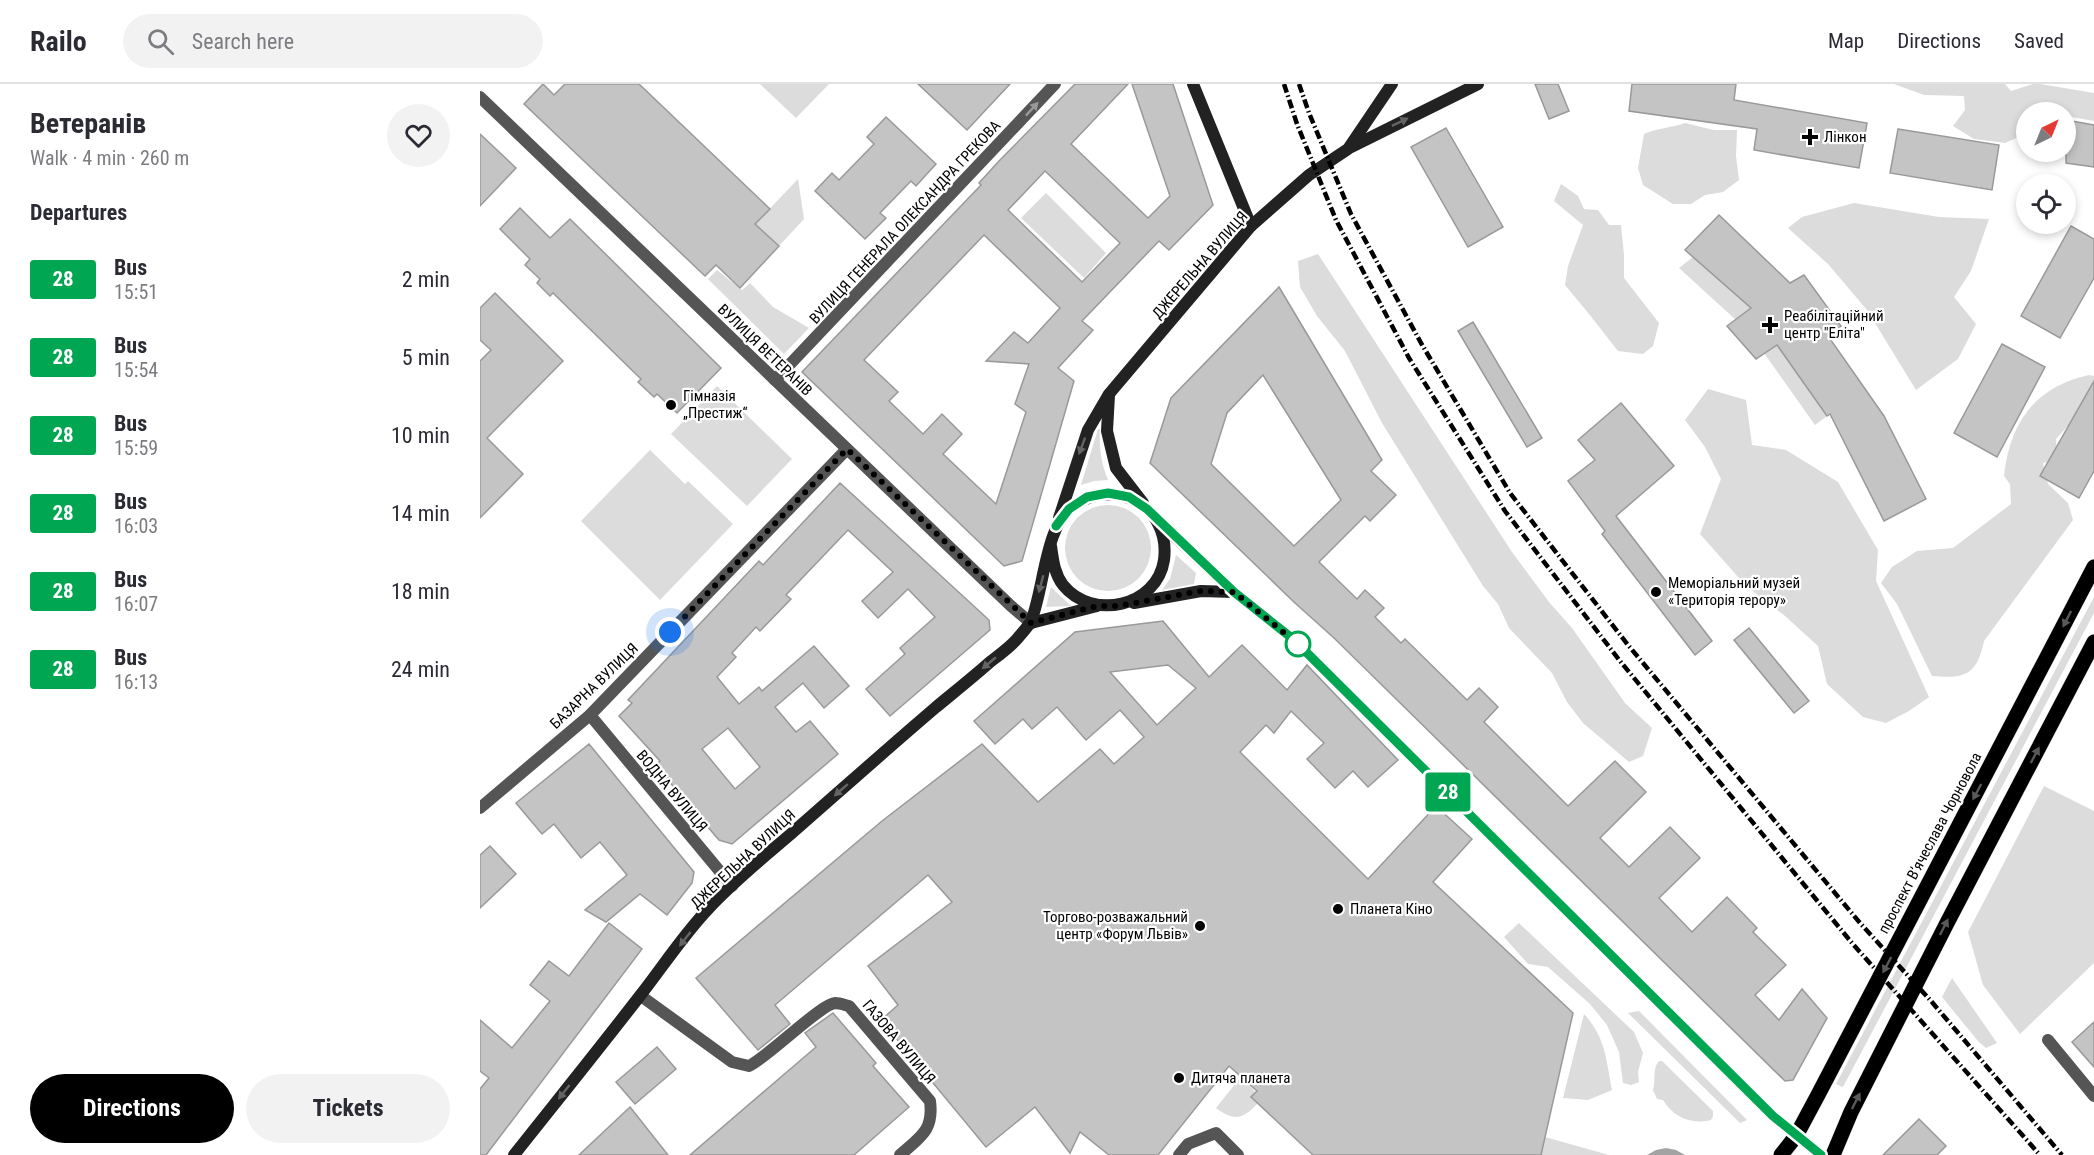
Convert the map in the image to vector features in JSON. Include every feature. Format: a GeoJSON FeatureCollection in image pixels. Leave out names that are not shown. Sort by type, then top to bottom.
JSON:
{"type":"FeatureCollection","features":[{"type":"Feature","properties":{"kind":"main road","name":"проспект Вʼячеслава Чорновола"},"geometry":{"type":"LineString","coordinates":[[1781,1155],[1796,1136],[2094,567]]}},
{"type":"Feature","properties":{"kind":"main road"},"geometry":{"type":"LineString","coordinates":[[1833,1155],[1851,1112],[1947,923],[2094,642]]}},
{"type":"Feature","properties":{"kind":"street","name":"ВУЛИЦЯ ГЕНЕРАЛА ОЛЕКСАНДРА ГРЕКОВА"},"geometry":{"type":"LineString","coordinates":[[775,380],[1055,84]]}},
{"type":"Feature","properties":{"kind":"street"},"geometry":{"type":"LineString","coordinates":[[1193,84],[1251,226]]}},
{"type":"Feature","properties":{"kind":"street","name":"ДЖЕРЕЛЬНА ВУЛИЦЯ"},"geometry":{"type":"LineString","coordinates":[[1056,526],[1088,430],[1109,394],[1251,226],[1309,175],[1348,148],[1392,84]]}},
{"type":"Feature","properties":{"kind":"street"},"geometry":{"type":"LineString","coordinates":[[1348,148],[1478,84]]}},
{"type":"Feature","properties":{"kind":"street","name":"ВУЛИЦЯ ВЕТЕРАНІВ"},"geometry":{"type":"LineString","coordinates":[[480,97],[1031,623]]}},
{"type":"Feature","properties":{"kind":"street"},"geometry":{"type":"LineString","coordinates":[[1109,394],[1107,431],[1116,468],[1151,514],[1164,539],[1164,561],[1155,582],[1139,598],[1118,606]]}},
{"type":"Feature","properties":{"kind":"street","name":"БАЗАРНА ВУЛИЦЯ"},"geometry":{"type":"LineString","coordinates":[[480,808],[590,715],[847,449]]}},
{"type":"Feature","properties":{"kind":"street"},"geometry":{"type":"LineString","coordinates":[[1097,606],[1078,598],[1063,584],[1054,566],[1051,546],[1056,526],[1069,509],[1087,497],[1108,493],[1129,497],[1151,514],[1234,592],[1293,639],[1773,1116],[1821,1155]]}},
{"type":"Feature","properties":{"kind":"street","name":"ДЖЕРЕЛЬНА ВУЛИЦЯ"},"geometry":{"type":"LineString","coordinates":[[514,1155],[708,909],[902,736],[1015,642],[1031,623],[1051,546]]}},
{"type":"Feature","properties":{"kind":"street"},"geometry":{"type":"LineString","coordinates":[[1031,623],[1097,606],[1118,606],[1201,591],[1234,592]]}},
{"type":"Feature","properties":{"kind":"street","name":"ВОДНА ВУЛИЦЯ"},"geometry":{"type":"LineString","coordinates":[[590,715],[732,886]]}},
{"type":"Feature","properties":{"kind":"street","name":"ГАЗОВА ВУЛИЦЯ"},"geometry":{"type":"LineString","coordinates":[[641,996],[732,1062],[749,1066],[762,1059],[822,1009],[835,1003],[849,1006],[930,1101],[932,1115],[926,1131],[900,1155]]}},
{"type":"Feature","properties":{"kind":"street"},"geometry":{"type":"LineString","coordinates":[[2048,1040],[2094,1096]]}},
{"type":"Feature","properties":{"kind":"street"},"geometry":{"type":"LineString","coordinates":[[1179,1155],[1188,1144],[1216,1134],[1238,1155]]}},
{"type":"Feature","properties":{"kind":"shaded area"},"geometry":{"type":"Polygon","coordinates":[[[760,84],[829,84],[796,118],[760,84]]]}},
{"type":"Feature","properties":{"kind":"shaded area"},"geometry":{"type":"Polygon","coordinates":[[[1894,84],[2005,84],[2011,91],[2040,84],[2094,93],[2094,121],[2076,118],[2076,102],[2016,102],[2016,138],[2005,143],[1974,139],[1953,126],[1965,110],[1964,96],[1924,95],[1894,84]]]}},
{"type":"Feature","properties":{"kind":"shaded area"},"geometry":{"type":"Polygon","coordinates":[[[1685,123],[1714,130],[1737,130],[1736,156],[1739,180],[1723,192],[1705,195],[1691,204],[1673,204],[1643,185],[1638,168],[1644,134],[1685,123]]]}},
{"type":"Feature","properties":{"kind":"shaded area"},"geometry":{"type":"Polygon","coordinates":[[[798,179],[804,219],[779,246],[755,224],[798,179]]]}},
{"type":"Feature","properties":{"kind":"shaded area"},"geometry":{"type":"Polygon","coordinates":[[[1561,184],[1578,196],[1584,209],[1598,210],[1609,225],[1621,225],[1624,278],[1659,323],[1653,346],[1643,354],[1618,351],[1565,285],[1568,266],[1583,225],[1554,201],[1561,184]]]}},
{"type":"Feature","properties":{"kind":"shaded area"},"geometry":{"type":"Polygon","coordinates":[[[1046,193],[1106,253],[1084,278],[1021,218],[1046,193]]]}},
{"type":"Feature","properties":{"kind":"shaded area"},"geometry":{"type":"Polygon","coordinates":[[[1854,203],[1939,217],[1989,219],[1971,271],[1954,297],[1976,324],[1958,359],[1916,390],[1867,310],[1828,264],[1788,228],[1802,217],[1854,203]]]}},
{"type":"Feature","properties":{"kind":"shaded area"},"geometry":{"type":"Polygon","coordinates":[[[1318,254],[1512,552],[1549,602],[1572,628],[1625,703],[1652,728],[1643,756],[1629,762],[1583,723],[1567,702],[1552,673],[1509,628],[1498,604],[1483,586],[1382,423],[1345,351],[1317,316],[1300,287],[1298,261],[1318,254]]]}},
{"type":"Feature","properties":{"kind":"shaded area"},"geometry":{"type":"Polygon","coordinates":[[[1693,257],[1751,308],[1736,320],[1679,268],[1693,257]]]}},
{"type":"Feature","properties":{"kind":"shaded area"},"geometry":{"type":"Polygon","coordinates":[[[717,270],[742,290],[750,283],[773,307],[809,328],[784,354],[708,279],[717,270]]]}},
{"type":"Feature","properties":{"kind":"shaded area"},"geometry":{"type":"Polygon","coordinates":[[[1776,344],[1827,416],[1815,425],[1764,353],[1776,344]]]}},
{"type":"Feature","properties":{"kind":"shaded area"},"geometry":{"type":"Polygon","coordinates":[[[2089,375],[2094,376],[2094,397],[2056,439],[2057,460],[2043,463],[2048,484],[2068,503],[2073,520],[1984,641],[1978,661],[1973,668],[1953,677],[1932,676],[1897,604],[1881,583],[1892,567],[1917,551],[1953,548],[2011,504],[2010,484],[2004,476],[2012,439],[2019,423],[2040,398],[2054,388],[2089,375]]]}},
{"type":"Feature","properties":{"kind":"shaded area"},"geometry":{"type":"Polygon","coordinates":[[[717,386],[792,459],[747,506],[671,434],[717,386]]]}},
{"type":"Feature","properties":{"kind":"shaded area"},"geometry":{"type":"Polygon","coordinates":[[[1708,389],[1746,400],[1752,445],[1786,450],[1838,482],[1878,550],[1876,581],[1929,697],[1909,711],[1886,723],[1863,717],[1827,684],[1818,646],[1785,616],[1746,586],[1700,534],[1721,479],[1705,447],[1685,420],[1708,389]]]}},
{"type":"Feature","properties":{"kind":"shaded area"},"geometry":{"type":"Polygon","coordinates":[[[1098,429],[1100,429],[1102,461],[1108,480],[1081,485],[1098,429]]]}},
{"type":"Feature","properties":{"kind":"shaded area"},"geometry":{"type":"Polygon","coordinates":[[[650,450],[685,484],[688,481],[733,524],[660,600],[581,521],[650,450]]]}},
{"type":"Feature","properties":{"kind":"shaded area"},"geometry":{"type":"Polygon","coordinates":[[[1108,505],[1132,512],[1144,524],[1151,548],[1144,572],[1132,584],[1108,591],[1084,584],[1072,572],[1065,548],[1072,524],[1084,512],[1108,505]]]}},
{"type":"Feature","properties":{"kind":"shaded area"},"geometry":{"type":"Polygon","coordinates":[[[1176,555],[1196,573],[1194,584],[1162,590],[1170,579],[1176,555]]]}},
{"type":"Feature","properties":{"kind":"shaded area"},"geometry":{"type":"Polygon","coordinates":[[[1051,587],[1071,606],[1046,607],[1051,587]]]}},
{"type":"Feature","properties":{"kind":"shaded area"},"geometry":{"type":"Polygon","coordinates":[[[2094,597],[2094,613],[1843,1087],[1836,1084],[2094,597]]]}},
{"type":"Feature","properties":{"kind":"shaded area"},"geometry":{"type":"Polygon","coordinates":[[[2044,786],[2094,811],[2094,963],[2020,1034],[1983,985],[1968,932],[2044,786]]]}},
{"type":"Feature","properties":{"kind":"shaded area"},"geometry":{"type":"Polygon","coordinates":[[[1519,923],[1634,1032],[1643,1053],[1638,1072],[1639,1082],[1631,1085],[1623,1083],[1619,1052],[1607,1025],[1590,1004],[1548,967],[1528,964],[1504,937],[1519,923]]]}},
{"type":"Feature","properties":{"kind":"shaded area"},"geometry":{"type":"Polygon","coordinates":[[[1952,978],[1997,1043],[1986,1048],[1942,997],[1952,978]]]}},
{"type":"Feature","properties":{"kind":"shaded area"},"geometry":{"type":"Polygon","coordinates":[[[1639,1011],[1747,1120],[1740,1123],[1628,1013],[1639,1011]]]}},
{"type":"Feature","properties":{"kind":"shaded area"},"geometry":{"type":"Polygon","coordinates":[[[1584,1014],[1601,1041],[1612,1090],[1588,1100],[1563,1098],[1584,1014]]]}},
{"type":"Feature","properties":{"kind":"shaded area"},"geometry":{"type":"Polygon","coordinates":[[[1659,1061],[1662,1061],[1713,1111],[1711,1120],[1696,1121],[1683,1118],[1672,1111],[1663,1100],[1657,1099],[1653,1090],[1659,1061]]]}},
{"type":"Feature","properties":{"kind":"shaded area"},"geometry":{"type":"Polygon","coordinates":[[[1243,1074],[1253,1089],[1258,1103],[1243,1115],[1234,1117],[1216,1108],[1243,1074]]]}},
{"type":"Feature","properties":{"kind":"shaded area"},"geometry":{"type":"Polygon","coordinates":[[[1545,1137],[1609,1155],[1541,1155],[1545,1137]]]}},
{"type":"Feature","properties":{"kind":"shaded area"},"geometry":{"type":"Polygon","coordinates":[[[1666,1148],[1685,1155],[1647,1155],[1656,1150],[1666,1148]]]}},
{"type":"Feature","properties":{"kind":"building"},"geometry":{"type":"Polygon","coordinates":[[[543,84],[554,95],[565,84],[639,84],[770,209],[755,224],[779,246],[740,288],[716,265],[705,276],[524,104],[543,84]]]}},
{"type":"Feature","properties":{"kind":"building"},"geometry":{"type":"Polygon","coordinates":[[[918,84],[1010,84],[967,130],[918,84]]]}},
{"type":"Feature","properties":{"kind":"building"},"geometry":{"type":"Polygon","coordinates":[[[1075,84],[1128,84],[1071,144],[1148,218],[1170,196],[1132,84],[1173,84],[1213,205],[1169,250],[1159,241],[1082,321],[1093,330],[1058,368],[1074,381],[1022,561],[1004,566],[802,372],[981,185],[979,183],[1075,84]],[[1045,171],[1008,210],[1082,282],[1120,243],[1045,171]],[[984,235],[864,360],[898,392],[889,401],[923,434],[942,414],[962,434],[943,454],[996,504],[1026,412],[1015,404],[1029,364],[986,361],[1014,332],[1028,343],[1060,308],[984,235]]]}},
{"type":"Feature","properties":{"kind":"building"},"geometry":{"type":"Polygon","coordinates":[[[1535,84],[1558,84],[1569,111],[1549,119],[1535,84]]]}},
{"type":"Feature","properties":{"kind":"building"},"geometry":{"type":"Polygon","coordinates":[[[1632,84],[1736,84],[1734,100],[1867,123],[1859,168],[1754,150],[1757,129],[1629,111],[1632,84]]]}},
{"type":"Feature","properties":{"kind":"building"},"geometry":{"type":"Polygon","coordinates":[[[886,117],[936,164],[916,186],[911,181],[880,213],[886,218],[865,239],[815,191],[832,173],[839,180],[874,144],[867,137],[886,117]]]}},
{"type":"Feature","properties":{"kind":"building"},"geometry":{"type":"Polygon","coordinates":[[[2076,122],[2094,125],[2094,167],[2066,163],[2076,162],[2076,122]]]}},
{"type":"Feature","properties":{"kind":"building"},"geometry":{"type":"Polygon","coordinates":[[[1446,128],[1503,227],[1468,247],[1411,147],[1446,128]]]}},
{"type":"Feature","properties":{"kind":"building"},"geometry":{"type":"Polygon","coordinates":[[[1898,129],[1999,145],[1992,190],[1890,173],[1898,129]]]}},
{"type":"Feature","properties":{"kind":"building"},"geometry":{"type":"Polygon","coordinates":[[[480,134],[516,168],[480,206],[480,134]]]}},
{"type":"Feature","properties":{"kind":"building"},"geometry":{"type":"Polygon","coordinates":[[[520,208],[550,238],[570,219],[721,368],[677,413],[657,394],[654,397],[638,382],[641,379],[553,293],[550,296],[537,283],[540,279],[525,265],[530,259],[500,229],[520,208]]]}},
{"type":"Feature","properties":{"kind":"building"},"geometry":{"type":"Polygon","coordinates":[[[1719,215],[1790,283],[1804,275],[1841,326],[1828,336],[1884,416],[1926,499],[1884,521],[1830,414],[1827,416],[1777,345],[1756,359],[1727,326],[1751,308],[1685,250],[1719,215]]]}},
{"type":"Feature","properties":{"kind":"building"},"geometry":{"type":"Polygon","coordinates":[[[2076,229],[2094,239],[2094,278],[2060,338],[2021,316],[2067,234],[2076,234],[2076,229]]]}},
{"type":"Feature","properties":{"kind":"building"},"geometry":{"type":"Polygon","coordinates":[[[1279,287],[1382,460],[1371,471],[1396,495],[1370,521],[1365,516],[1319,562],[1357,599],[1365,590],[1384,608],[1375,617],[1401,643],[1405,639],[1467,700],[1479,688],[1498,707],[1484,722],[1568,806],[1615,761],[1646,792],[1600,838],[1629,867],[1670,827],[1700,858],[1659,898],[1692,932],[1727,897],[1757,928],[1753,932],[1786,965],[1755,995],[1779,1020],[1802,989],[1827,1018],[1793,1080],[1785,1081],[1334,638],[1150,463],[1171,398],[1279,287]],[[1263,375],[1227,413],[1211,464],[1294,546],[1341,500],[1263,375]]]}},
{"type":"Feature","properties":{"kind":"building"},"geometry":{"type":"Polygon","coordinates":[[[495,293],[563,361],[487,438],[523,474],[480,518],[480,361],[491,350],[480,340],[480,308],[495,293]]]}},
{"type":"Feature","properties":{"kind":"building"},"geometry":{"type":"Polygon","coordinates":[[[1473,322],[1542,438],[1527,447],[1458,331],[1473,322]]]}},
{"type":"Feature","properties":{"kind":"building"},"geometry":{"type":"Polygon","coordinates":[[[2002,344],[2045,367],[1997,457],[1954,433],[2002,344]]]}},
{"type":"Feature","properties":{"kind":"building"},"geometry":{"type":"Polygon","coordinates":[[[2094,381],[2094,471],[2079,498],[2040,476],[2094,381]]]}},
{"type":"Feature","properties":{"kind":"building"},"geometry":{"type":"Polygon","coordinates":[[[1621,403],[1674,466],[1616,516],[1712,641],[1695,655],[1602,534],[1605,531],[1568,481],[1595,460],[1578,440],[1621,403]]]}},
{"type":"Feature","properties":{"kind":"building"},"geometry":{"type":"Polygon","coordinates":[[[840,483],[989,620],[990,630],[890,716],[866,689],[905,654],[900,648],[935,617],[908,589],[878,618],[862,601],[893,572],[848,530],[786,595],[791,599],[760,631],[756,627],[732,653],[736,657],[717,677],[739,704],[759,687],[762,691],[814,646],[849,686],[824,708],[803,683],[775,707],[796,732],[810,721],[838,754],[732,844],[719,840],[655,765],[660,761],[619,716],[632,703],[628,700],[759,561],[763,565],[840,483]],[[728,728],[702,749],[735,789],[760,767],[728,728]]]}},
{"type":"Feature","properties":{"kind":"building","name":"Торгово-розважальний центр «Форум Львів»"},"geometry":{"type":"Polygon","coordinates":[[[1163,621],[1209,677],[1242,645],[1287,690],[1307,665],[1398,760],[1368,787],[1353,771],[1335,788],[1307,759],[1324,743],[1291,711],[1274,733],[1266,725],[1240,752],[1368,879],[1436,806],[1472,839],[1433,882],[1573,1013],[1541,1155],[1313,1155],[1251,1097],[1257,1091],[1229,1066],[1158,1155],[1109,1155],[1080,1132],[1070,1153],[1035,1107],[986,1147],[881,1020],[898,1005],[868,966],[952,902],[928,875],[775,1005],[790,1024],[758,1050],[696,978],[882,821],[982,744],[1038,802],[1100,749],[1114,764],[1144,737],[1120,710],[1086,740],[1057,707],[1032,729],[1023,719],[995,744],[974,721],[1075,632],[1163,621]],[[1168,665],[1110,672],[1157,725],[1196,688],[1168,665]]]}},
{"type":"Feature","properties":{"kind":"building"},"geometry":{"type":"Polygon","coordinates":[[[1749,628],[1809,701],[1794,713],[1734,640],[1749,628]]]}},
{"type":"Feature","properties":{"kind":"building"},"geometry":{"type":"Polygon","coordinates":[[[589,744],[694,872],[692,883],[667,915],[640,894],[606,922],[585,910],[627,875],[600,842],[581,858],[554,824],[542,834],[516,803],[589,744]]]}},
{"type":"Feature","properties":{"kind":"building"},"geometry":{"type":"Polygon","coordinates":[[[490,846],[516,874],[480,908],[480,855],[490,846]]]}},
{"type":"Feature","properties":{"kind":"building"},"geometry":{"type":"Polygon","coordinates":[[[609,923],[642,949],[486,1155],[480,1155],[480,1089],[489,1078],[480,1071],[480,1020],[512,1048],[550,1001],[530,985],[549,961],[569,976],[609,923]]]}},
{"type":"Feature","properties":{"kind":"building"},"geometry":{"type":"Polygon","coordinates":[[[833,1013],[876,1063],[873,1066],[909,1107],[854,1155],[690,1155],[816,1047],[805,1033],[833,1013]]]}},
{"type":"Feature","properties":{"kind":"building"},"geometry":{"type":"Polygon","coordinates":[[[2094,1022],[2094,1067],[2072,1042],[2094,1022]]]}},
{"type":"Feature","properties":{"kind":"building"},"geometry":{"type":"Polygon","coordinates":[[[657,1047],[676,1069],[635,1104],[616,1082],[657,1047]]]}},
{"type":"Feature","properties":{"kind":"building"},"geometry":{"type":"Polygon","coordinates":[[[630,1107],[668,1155],[579,1155],[630,1107]]]}},
{"type":"Feature","properties":{"kind":"building"},"geometry":{"type":"Polygon","coordinates":[[[1919,1119],[1946,1146],[1937,1155],[1883,1155],[1919,1119]]]}},
{"type":"Feature","properties":{"kind":"railway"},"geometry":{"type":"LineString","coordinates":[[1284,84],[1297,124],[1336,220],[1409,358],[1505,511],[1620,661],[1852,943],[2040,1155]]}},
{"type":"Feature","properties":{"kind":"railway"},"geometry":{"type":"LineString","coordinates":[[1299,84],[1351,214],[1421,343],[1510,493],[1628,645],[1860,923],[1931,1001],[2062,1155]]}},
{"type":"Feature","properties":{"kind":"bus line","name":"28"},"geometry":{"type":"LineString","coordinates":[[1056,526],[1069,509],[1087,497],[1108,493],[1129,497],[1147,509],[1234,592],[1293,639],[1773,1116],[1821,1155]]}},
{"type":"Feature","properties":{"kind":"place","name":"Лінкон"},"geometry":{"type":"Point","coordinates":[1810,137]}},
{"type":"Feature","properties":{"kind":"place","name":"Реабілітаційний центр \"Еліта\""},"geometry":{"type":"Point","coordinates":[1770,325]}},
{"type":"Feature","properties":{"kind":"place","name":"Гімназія „Престиж“"},"geometry":{"type":"Point","coordinates":[671,405]}},
{"type":"Feature","properties":{"kind":"place","name":"Меморіальний музей «Територія терору»"},"geometry":{"type":"Point","coordinates":[1656,592]}},
{"type":"Feature","properties":{"kind":"place","name":"Планета Кіно"},"geometry":{"type":"Point","coordinates":[1338,909]}},
{"type":"Feature","properties":{"kind":"place","name":"Торгово-розважальний центр «Форум Львів»"},"geometry":{"type":"Point","coordinates":[1200,926]}},
{"type":"Feature","properties":{"kind":"place","name":"Дитяча планета"},"geometry":{"type":"Point","coordinates":[1179,1078]}},
{"type":"Feature","properties":{"kind":"route"},"geometry":{"type":"LineString","coordinates":[[670,632],[847,449],[1031,623],[1097,606],[1118,606],[1201,591],[1234,592],[1298,644]]}}]}
